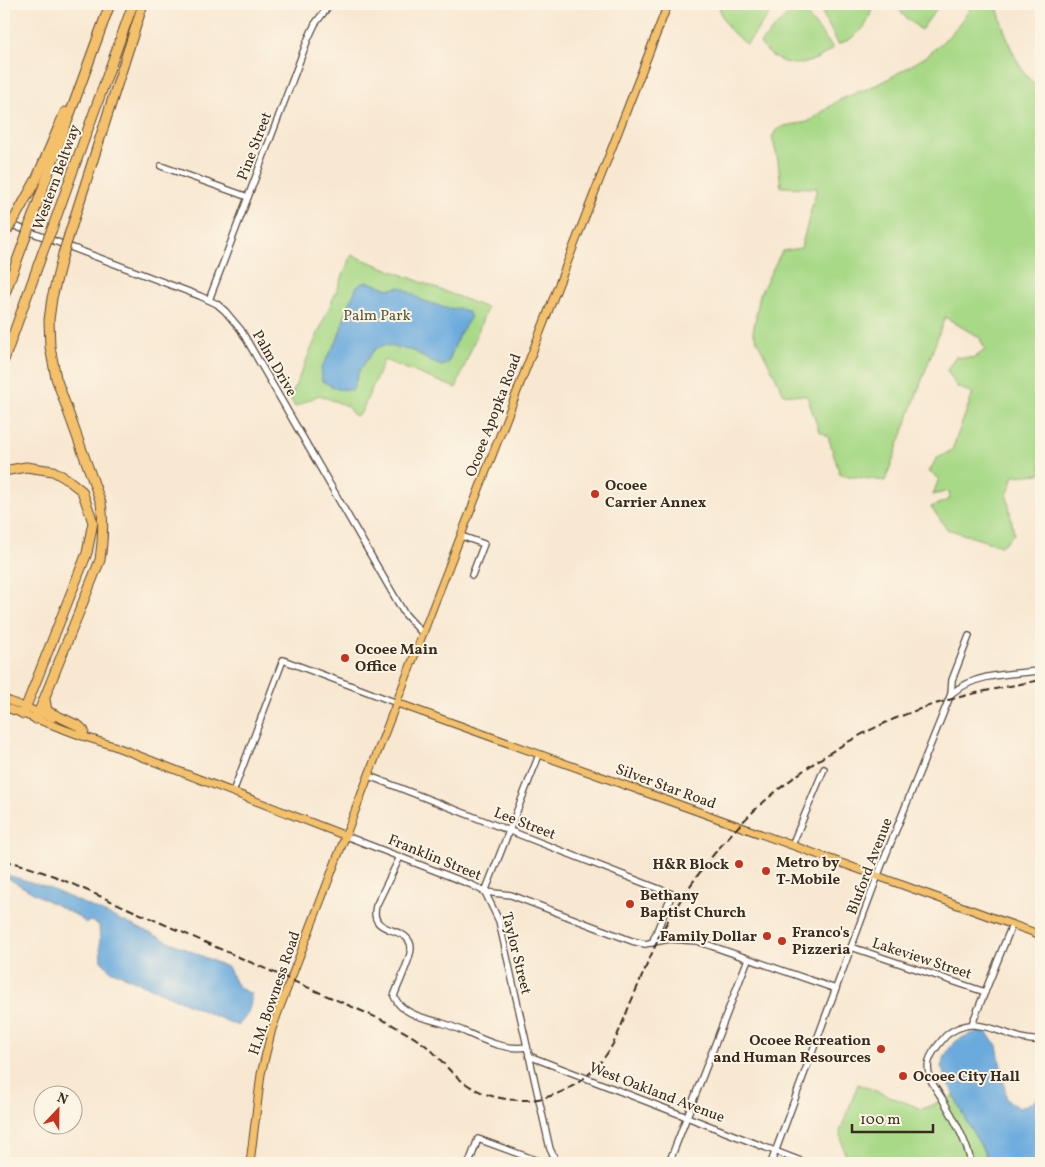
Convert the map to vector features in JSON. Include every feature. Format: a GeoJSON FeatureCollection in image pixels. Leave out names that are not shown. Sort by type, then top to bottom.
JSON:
{"type":"FeatureCollection","features":[{"type":"Feature","properties":{"kind":"highway","name":"Western Beltway"},"geometry":{"type":"LineString","coordinates":[[4,296],[110,4]]}},
{"type":"Feature","properties":{"kind":"highway","name":"Western Beltway"},"geometry":{"type":"LineString","coordinates":[[4,360],[134,4]]}},
{"type":"Feature","properties":{"kind":"highway"},"geometry":{"type":"LineString","coordinates":[[37,716],[98,566],[104,540],[101,503],[56,378],[50,347],[49,320],[52,298],[63,254],[143,4]]}},
{"type":"Feature","properties":{"kind":"highway"},"geometry":{"type":"LineString","coordinates":[[5,234],[36,180],[102,27]]}},
{"type":"Feature","properties":{"kind":"highway"},"geometry":{"type":"LineString","coordinates":[[4,471],[26,467],[53,471],[67,478],[82,491],[93,522],[87,553],[24,710]]}},
{"type":"Feature","properties":{"kind":"highway"},"geometry":{"type":"LineString","coordinates":[[44,696],[47,711],[79,726],[84,731]]}},
{"type":"Feature","properties":{"kind":"main road","name":"Ocoee Apopka Road"},"geometry":{"type":"LineString","coordinates":[[346,836],[668,4]]}},
{"type":"Feature","properties":{"kind":"main road","name":"Franklin Street"},"geometry":{"type":"LineString","coordinates":[[4,699],[37,716],[346,836]]}},
{"type":"Feature","properties":{"kind":"main road","name":"Silver Star Road"},"geometry":{"type":"LineString","coordinates":[[396,703],[1041,935]]}},
{"type":"Feature","properties":{"kind":"main road","name":"Franklin Street"},"geometry":{"type":"LineString","coordinates":[[4,707],[24,710]]}},
{"type":"Feature","properties":{"kind":"main road","name":"Franklin Street"},"geometry":{"type":"LineString","coordinates":[[37,716],[84,731],[114,746]]}},
{"type":"Feature","properties":{"kind":"main road","name":"H.M. Bowness Road"},"geometry":{"type":"LineString","coordinates":[[250,1163],[261,1074],[272,1029],[346,836]]}},
{"type":"Feature","properties":{"kind":"street","name":"Pine Street"},"geometry":{"type":"LineString","coordinates":[[209,300],[308,39],[315,24],[330,4]]}},
{"type":"Feature","properties":{"kind":"street"},"geometry":{"type":"LineString","coordinates":[[161,166],[248,197]]}},
{"type":"Feature","properties":{"kind":"street","name":"Palm Drive"},"geometry":{"type":"LineString","coordinates":[[4,222],[209,300],[226,311],[241,330],[404,613],[423,634]]}},
{"type":"Feature","properties":{"kind":"street"},"geometry":{"type":"LineString","coordinates":[[461,536],[484,544],[472,575]]}},
{"type":"Feature","properties":{"kind":"street","name":"Bluford Avenue"},"geometry":{"type":"LineString","coordinates":[[771,1163],[878,876],[951,694],[952,680],[969,636]]}},
{"type":"Feature","properties":{"kind":"street","name":"Silver Star Road"},"geometry":{"type":"LineString","coordinates":[[233,792],[283,660],[396,703]]}},
{"type":"Feature","properties":{"kind":"street"},"geometry":{"type":"LineString","coordinates":[[951,694],[972,680],[1008,673],[1040,672],[1041,664]]}},
{"type":"Feature","properties":{"kind":"street"},"geometry":{"type":"LineString","coordinates":[[485,892],[539,755]]}},
{"type":"Feature","properties":{"kind":"street"},"geometry":{"type":"LineString","coordinates":[[792,846],[824,769]]}},
{"type":"Feature","properties":{"kind":"street","name":"Lee Street"},"geometry":{"type":"LineString","coordinates":[[369,776],[672,894],[652,943]]}},
{"type":"Feature","properties":{"kind":"street","name":"Franklin Street"},"geometry":{"type":"LineString","coordinates":[[346,836],[472,885],[485,892],[511,895],[632,941],[645,944],[669,939],[697,941],[836,989]]}},
{"type":"Feature","properties":{"kind":"street"},"geometry":{"type":"LineString","coordinates":[[400,856],[374,913],[378,924],[404,936],[410,942],[411,948],[394,996],[398,1005],[407,1012],[460,1030],[495,1045],[508,1048],[527,1047]]}},
{"type":"Feature","properties":{"kind":"street","name":"Taylor Street"},"geometry":{"type":"LineString","coordinates":[[485,892],[499,922],[550,1149],[557,1163]]}},
{"type":"Feature","properties":{"kind":"street"},"geometry":{"type":"LineString","coordinates":[[972,1024],[1012,925]]}},
{"type":"Feature","properties":{"kind":"street","name":"Lakeview Street"},"geometry":{"type":"LineString","coordinates":[[851,947],[985,992]]}},
{"type":"Feature","properties":{"kind":"street"},"geometry":{"type":"LineString","coordinates":[[670,1163],[748,959]]}},
{"type":"Feature","properties":{"kind":"street"},"geometry":{"type":"LineString","coordinates":[[971,1163],[962,1137],[930,1077],[928,1062],[934,1051],[945,1036],[972,1024],[1028,1040],[1041,1040]]}},
{"type":"Feature","properties":{"kind":"street","name":"West Oakland Avenue"},"geometry":{"type":"LineString","coordinates":[[529,1056],[806,1163]]}},
{"type":"Feature","properties":{"kind":"street"},"geometry":{"type":"LineString","coordinates":[[469,1163],[478,1139],[544,1163]]}},
{"type":"Feature","properties":{"kind":"green space"},"geometry":{"type":"Polygon","coordinates":[[[719,4],[777,4],[747,44],[728,27],[722,16],[719,4]]]}},
{"type":"Feature","properties":{"kind":"green space"},"geometry":{"type":"Polygon","coordinates":[[[818,4],[872,4],[869,18],[862,30],[838,44],[818,4]]]}},
{"type":"Feature","properties":{"kind":"green space"},"geometry":{"type":"Polygon","coordinates":[[[896,4],[940,4],[921,30],[903,15],[896,4]]]}},
{"type":"Feature","properties":{"kind":"green space"},"geometry":{"type":"Polygon","coordinates":[[[974,4],[993,4],[997,7],[1008,41],[1018,63],[1024,73],[1041,89],[1041,474],[1014,476],[1007,496],[1014,534],[1001,546],[947,529],[931,507],[950,499],[949,491],[933,495],[939,478],[929,472],[936,459],[952,450],[973,393],[957,387],[947,370],[955,357],[974,358],[985,350],[980,338],[945,317],[885,481],[840,475],[828,436],[819,431],[807,396],[784,394],[753,332],[760,294],[782,251],[801,248],[817,188],[781,187],[778,160],[772,137],[776,130],[784,126],[808,122],[839,100],[883,82],[927,56],[951,34],[974,4]]]}},
{"type":"Feature","properties":{"kind":"green space"},"geometry":{"type":"Polygon","coordinates":[[[796,6],[801,7],[833,48],[814,60],[795,64],[776,59],[760,43],[796,6]]]}},
{"type":"Feature","properties":{"kind":"green space","name":"Palm Park"},"geometry":{"type":"Polygon","coordinates":[[[352,255],[487,308],[456,388],[384,360],[361,413],[356,416],[347,406],[319,395],[295,407],[290,398],[352,255]]]}},
{"type":"Feature","properties":{"kind":"green space"},"geometry":{"type":"Polygon","coordinates":[[[858,1084],[922,1109],[954,1096],[989,1163],[844,1163],[845,1156],[840,1132],[858,1084]]]}},
{"type":"Feature","properties":{"kind":"water"},"geometry":{"type":"Polygon","coordinates":[[[368,282],[390,289],[401,287],[422,300],[445,308],[461,309],[468,312],[471,317],[459,335],[448,363],[442,366],[429,361],[414,351],[384,345],[375,349],[359,371],[353,390],[337,389],[322,381],[321,368],[337,341],[357,286],[368,282]]]}},
{"type":"Feature","properties":{"kind":"water"},"geometry":{"type":"Polygon","coordinates":[[[4,874],[44,886],[229,968],[237,984],[251,994],[250,1008],[238,1026],[110,970],[101,961],[99,925],[91,921],[86,923],[76,915],[40,897],[4,876],[4,874]]]}},
{"type":"Feature","properties":{"kind":"water"},"geometry":{"type":"Polygon","coordinates":[[[984,1030],[997,1045],[1007,1100],[1019,1108],[1033,1102],[1041,1093],[1041,1163],[989,1163],[966,1121],[941,1067],[948,1051],[956,1041],[984,1030]]]}},
{"type":"Feature","properties":{"kind":"railway"},"geometry":{"type":"LineString","coordinates":[[4,861],[54,876],[389,1023],[425,1045],[464,1083],[479,1091],[504,1099],[521,1100],[546,1097],[569,1088],[580,1081],[606,1055],[617,1037],[659,938],[680,900],[716,851],[743,821],[773,794],[829,753],[891,720],[948,700],[1041,680]]}},
{"type":"Feature","properties":{"kind":"place","name":"Ocoee Carrier Annex"},"geometry":{"type":"Point","coordinates":[595,494]}},
{"type":"Feature","properties":{"kind":"place","name":"Ocoee Main Office"},"geometry":{"type":"Point","coordinates":[345,658]}},
{"type":"Feature","properties":{"kind":"place","name":"H&R Block"},"geometry":{"type":"Point","coordinates":[739,864]}},
{"type":"Feature","properties":{"kind":"place","name":"Metro by T-Mobile"},"geometry":{"type":"Point","coordinates":[766,871]}},
{"type":"Feature","properties":{"kind":"place","name":"Bethany Baptist Church"},"geometry":{"type":"Point","coordinates":[630,904]}},
{"type":"Feature","properties":{"kind":"place","name":"Family Dollar"},"geometry":{"type":"Point","coordinates":[767,936]}},
{"type":"Feature","properties":{"kind":"place","name":"Franco's Pizzeria"},"geometry":{"type":"Point","coordinates":[782,941]}},
{"type":"Feature","properties":{"kind":"place","name":"Ocoee Recreation and Human Resources"},"geometry":{"type":"Point","coordinates":[881,1049]}},
{"type":"Feature","properties":{"kind":"place","name":"Ocoee City Hall"},"geometry":{"type":"Point","coordinates":[903,1076]}}]}
